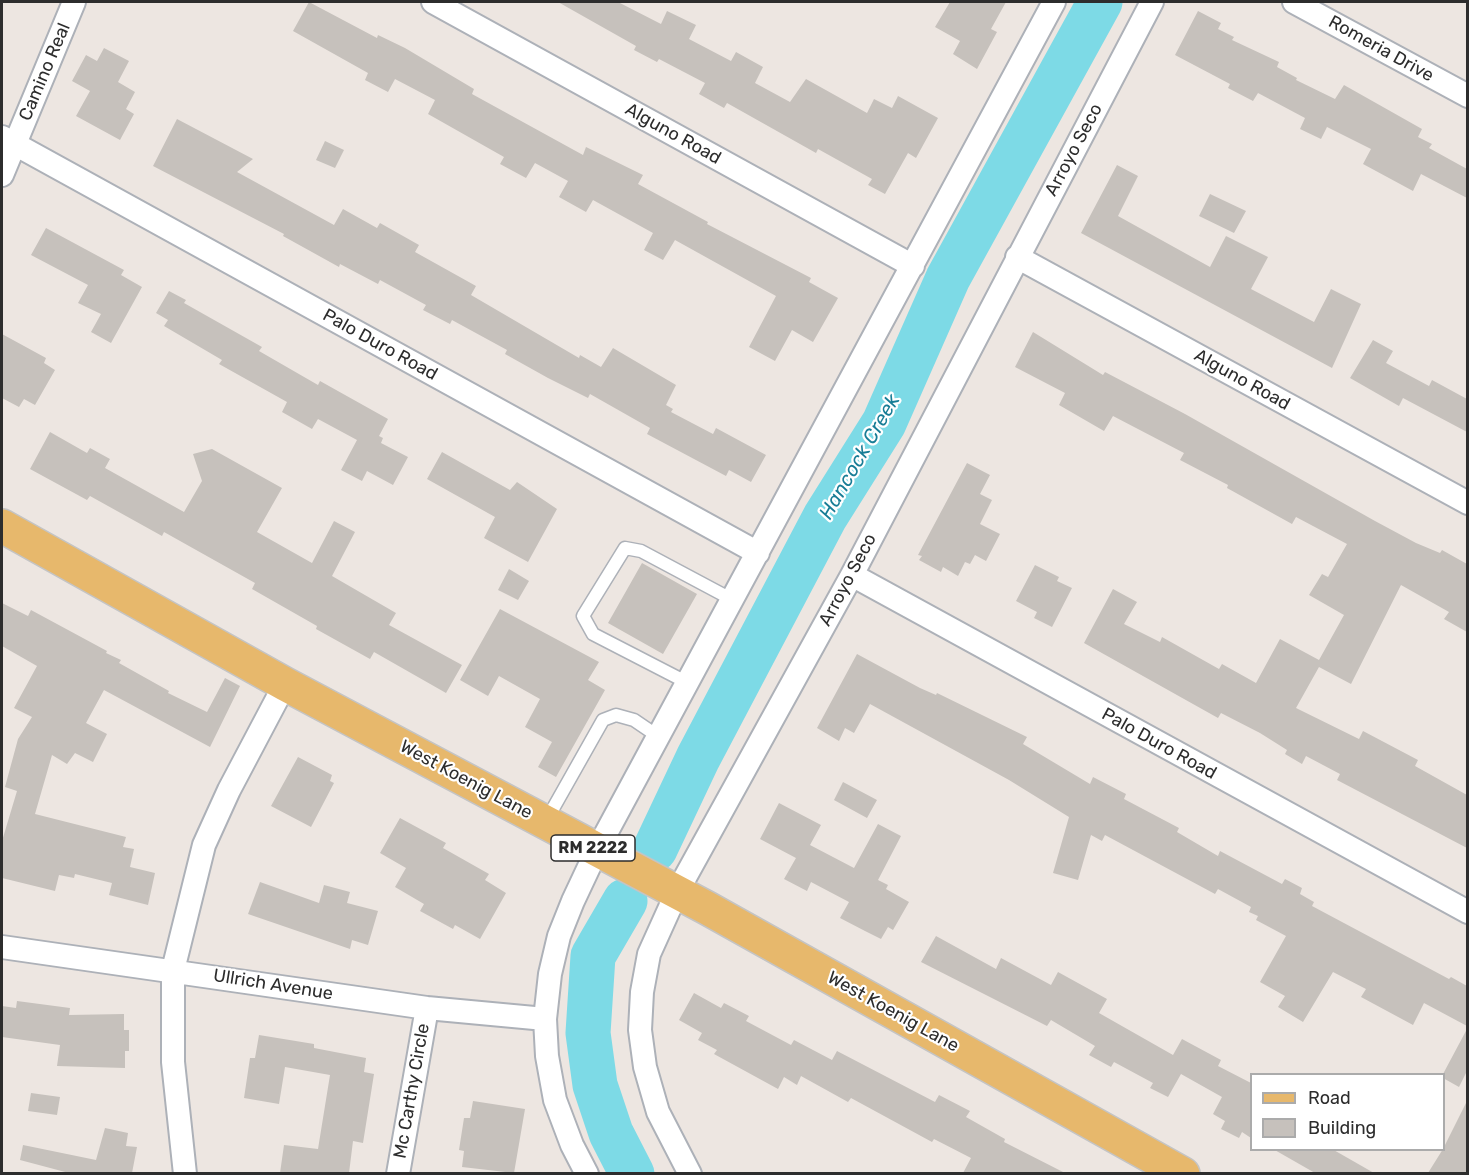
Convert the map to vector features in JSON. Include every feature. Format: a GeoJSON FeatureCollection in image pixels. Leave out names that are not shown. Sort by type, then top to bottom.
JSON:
{"type":"FeatureCollection","features":[{"type":"Feature","properties":{"kind":"main road","name":"West Koenig Lane"},"geometry":{"type":"LineString","coordinates":[[2,526],[285,684],[677,892],[1184,1173]]}},
{"type":"Feature","properties":{"kind":"street","name":"Camino Real"},"geometry":{"type":"LineString","coordinates":[[2,176],[8,141],[74,2]]}},
{"type":"Feature","properties":{"kind":"street","name":"Alguno Road"},"geometry":{"type":"LineString","coordinates":[[434,2],[913,266]]}},
{"type":"Feature","properties":{"kind":"street"},"geometry":{"type":"LineString","coordinates":[[587,1173],[572,1145],[555,1100],[547,1056],[545,1019],[550,974],[559,936],[597,850],[1054,2]]}},
{"type":"Feature","properties":{"kind":"street","name":"Arroyo Seco"},"geometry":{"type":"LineString","coordinates":[[690,1173],[658,1112],[645,1067],[640,1030],[642,992],[649,954],[677,892],[852,575],[1152,2]]}},
{"type":"Feature","properties":{"kind":"street","name":"Romeria Drive"},"geometry":{"type":"LineString","coordinates":[[1294,2],[1467,96]]}},
{"type":"Feature","properties":{"kind":"street","name":"Palo Duro Road"},"geometry":{"type":"LineString","coordinates":[[8,141],[758,553]]}},
{"type":"Feature","properties":{"kind":"street","name":"Alguno Road"},"geometry":{"type":"LineString","coordinates":[[1017,257],[1467,503]]}},
{"type":"Feature","properties":{"kind":"street","name":"Palo Duro Road"},"geometry":{"type":"LineString","coordinates":[[852,575],[1467,912]]}},
{"type":"Feature","properties":{"kind":"street"},"geometry":{"type":"LineString","coordinates":[[185,1173],[173,1062],[173,970],[204,845],[229,790],[285,684]]}},
{"type":"Feature","properties":{"kind":"street","name":"Ullrich Avenue"},"geometry":{"type":"LineString","coordinates":[[2,947],[427,1008],[545,1019]]}},
{"type":"Feature","properties":{"kind":"street","name":"Mc Carthy Circle"},"geometry":{"type":"LineString","coordinates":[[398,1173],[427,1008]]}},
{"type":"Feature","properties":{"kind":"lane"},"geometry":{"type":"LineString","coordinates":[[688,683],[593,634],[583,616],[625,548],[641,550],[733,600]]}},
{"type":"Feature","properties":{"kind":"lane"},"geometry":{"type":"LineString","coordinates":[[545,822],[603,720],[616,715],[634,720],[658,737]]}},
{"type":"Feature","properties":{"kind":"building"},"geometry":{"type":"Polygon","coordinates":[[[309,2],[377,38],[378,35],[405,48],[474,89],[472,94],[583,155],[586,147],[643,175],[638,184],[708,222],[707,224],[811,278],[809,282],[838,298],[813,342],[792,330],[775,361],[749,347],[776,296],[675,240],[663,260],[644,250],[653,233],[593,200],[586,212],[559,197],[568,181],[535,163],[526,178],[500,164],[504,157],[428,114],[435,100],[395,79],[388,92],[365,80],[368,73],[293,31],[309,2]]]}},
{"type":"Feature","properties":{"kind":"building"},"geometry":{"type":"Polygon","coordinates":[[[558,2],[618,2],[661,24],[667,11],[696,25],[689,39],[731,61],[736,52],[763,67],[755,83],[790,102],[806,79],[867,113],[874,99],[892,108],[898,96],[938,118],[916,158],[908,153],[885,194],[868,185],[872,179],[818,149],[816,153],[727,103],[724,108],[699,94],[705,83],[659,59],[657,62],[634,50],[636,46],[558,2]]]}},
{"type":"Feature","properties":{"kind":"building"},"geometry":{"type":"Polygon","coordinates":[[[950,2],[1006,2],[991,29],[997,32],[977,69],[953,54],[960,41],[935,27],[950,2]]]}},
{"type":"Feature","properties":{"kind":"building"},"geometry":{"type":"Polygon","coordinates":[[[1198,11],[1221,23],[1218,29],[1234,37],[1232,40],[1279,62],[1277,67],[1297,78],[1296,80],[1335,99],[1344,85],[1422,129],[1418,137],[1432,144],[1429,148],[1467,169],[1467,198],[1421,174],[1413,191],[1363,164],[1371,149],[1327,127],[1321,139],[1300,129],[1305,118],[1258,93],[1253,101],[1228,88],[1230,84],[1175,55],[1198,11]]]}},
{"type":"Feature","properties":{"kind":"building"},"geometry":{"type":"Polygon","coordinates":[[[104,48],[129,61],[118,82],[135,92],[126,109],[134,114],[120,140],[76,116],[90,91],[72,81],[86,55],[97,61],[104,48]]]}},
{"type":"Feature","properties":{"kind":"building"},"geometry":{"type":"Polygon","coordinates":[[[177,119],[253,159],[237,172],[334,225],[343,209],[377,228],[380,223],[419,245],[415,252],[476,286],[471,295],[579,358],[580,355],[601,367],[613,348],[676,385],[666,405],[673,409],[671,412],[713,434],[716,428],[766,455],[751,482],[729,470],[726,476],[647,434],[650,428],[590,394],[588,398],[548,378],[505,354],[507,350],[452,320],[450,324],[423,310],[426,305],[380,280],[378,284],[340,264],[339,267],[283,236],[284,234],[153,166],[177,119]]]}},
{"type":"Feature","properties":{"kind":"building"},"geometry":{"type":"Polygon","coordinates":[[[325,141],[344,150],[335,168],[316,160],[325,141]]]}},
{"type":"Feature","properties":{"kind":"building"},"geometry":{"type":"Polygon","coordinates":[[[1117,165],[1138,176],[1118,216],[1210,267],[1226,236],[1268,257],[1251,289],[1314,322],[1331,289],[1361,304],[1332,368],[1081,233],[1117,165]]]}},
{"type":"Feature","properties":{"kind":"building"},"geometry":{"type":"Polygon","coordinates":[[[1210,194],[1246,211],[1234,233],[1199,216],[1210,194]]]}},
{"type":"Feature","properties":{"kind":"building"},"geometry":{"type":"Polygon","coordinates":[[[46,228],[124,270],[121,275],[142,287],[111,343],[91,332],[101,314],[78,303],[88,285],[31,255],[46,228]]]}},
{"type":"Feature","properties":{"kind":"building"},"geometry":{"type":"Polygon","coordinates":[[[169,291],[186,300],[184,303],[262,347],[259,351],[318,385],[320,381],[388,419],[379,436],[383,438],[381,443],[408,457],[393,485],[367,471],[362,481],[341,470],[357,440],[318,419],[312,429],[282,412],[287,402],[219,364],[222,360],[164,326],[168,320],[156,313],[169,291]]]}},
{"type":"Feature","properties":{"kind":"building"},"geometry":{"type":"Polygon","coordinates":[[[1033,332],[1103,375],[1105,372],[1185,414],[1416,543],[1440,553],[1442,550],[1467,564],[1467,632],[1444,619],[1449,612],[1401,585],[1351,684],[1319,667],[1296,708],[1359,739],[1363,731],[1418,760],[1415,766],[1467,795],[1467,848],[1337,780],[1340,774],[1306,756],[1302,764],[1285,754],[1287,750],[1260,733],[1221,713],[1218,718],[1084,643],[1113,589],[1137,602],[1124,624],[1160,642],[1162,637],[1219,669],[1222,664],[1256,683],[1280,639],[1319,660],[1344,615],[1309,595],[1322,574],[1328,577],[1347,544],[1296,517],[1292,524],[1227,488],[1228,485],[1180,460],[1184,453],[1113,416],[1104,431],[1059,405],[1065,393],[1015,367],[1033,332]]]}},
{"type":"Feature","properties":{"kind":"building"},"geometry":{"type":"Polygon","coordinates":[[[2,334],[46,358],[44,363],[55,370],[35,405],[24,399],[19,407],[2,398],[2,334]]]}},
{"type":"Feature","properties":{"kind":"building"},"geometry":{"type":"Polygon","coordinates":[[[1373,340],[1393,351],[1386,363],[1429,386],[1432,380],[1467,399],[1467,432],[1403,398],[1399,406],[1350,378],[1373,340]]]}},
{"type":"Feature","properties":{"kind":"building"},"geometry":{"type":"Polygon","coordinates":[[[50,432],[87,453],[90,448],[110,459],[105,468],[184,512],[202,481],[193,454],[212,449],[282,488],[257,532],[312,563],[334,521],[355,532],[332,576],[396,613],[389,625],[462,665],[446,693],[374,652],[370,659],[316,629],[317,626],[252,589],[255,583],[164,532],[162,536],[90,496],[87,500],[30,469],[50,432]]]}},
{"type":"Feature","properties":{"kind":"building"},"geometry":{"type":"Polygon","coordinates":[[[442,452],[510,490],[517,482],[557,509],[528,562],[484,538],[495,517],[427,479],[442,452]]]}},
{"type":"Feature","properties":{"kind":"building"},"geometry":{"type":"Polygon","coordinates":[[[967,463],[990,475],[980,494],[992,500],[980,524],[1000,534],[986,561],[975,555],[970,564],[965,562],[958,576],[943,567],[941,572],[919,560],[922,556],[918,555],[967,463]]]}},
{"type":"Feature","properties":{"kind":"building"},"geometry":{"type":"Polygon","coordinates":[[[642,563],[697,594],[663,654],[608,623],[642,563]]]}},
{"type":"Feature","properties":{"kind":"building"},"geometry":{"type":"Polygon","coordinates":[[[1035,565],[1059,577],[1057,581],[1072,588],[1052,627],[1034,618],[1037,612],[1016,601],[1035,565]]]}},
{"type":"Feature","properties":{"kind":"building"},"geometry":{"type":"Polygon","coordinates":[[[509,569],[529,581],[518,600],[498,590],[509,569]]]}},
{"type":"Feature","properties":{"kind":"building"},"geometry":{"type":"Polygon","coordinates":[[[2,603],[28,616],[31,610],[107,651],[106,653],[121,660],[119,663],[169,691],[168,693],[207,712],[225,678],[240,686],[210,747],[104,690],[86,723],[107,734],[93,762],[75,753],[67,764],[52,755],[35,814],[126,837],[123,847],[134,849],[130,867],[155,873],[148,905],[109,895],[112,883],[75,874],[74,878],[59,875],[55,891],[2,878],[2,841],[17,791],[5,787],[18,739],[32,717],[14,708],[37,666],[2,646],[2,603]]]}},
{"type":"Feature","properties":{"kind":"building"},"geometry":{"type":"Polygon","coordinates":[[[500,609],[599,662],[588,680],[605,690],[556,777],[538,767],[552,742],[525,727],[540,699],[499,676],[488,696],[460,680],[500,609]]]}},
{"type":"Feature","properties":{"kind":"building"},"geometry":{"type":"Polygon","coordinates":[[[857,654],[920,688],[936,695],[937,693],[1027,737],[1023,744],[1090,784],[1093,777],[1126,794],[1124,799],[1179,828],[1177,832],[1218,856],[1220,851],[1282,884],[1285,879],[1302,888],[1300,894],[1314,902],[1312,906],[1449,979],[1451,977],[1467,986],[1467,1026],[1424,1003],[1413,1025],[1361,997],[1366,989],[1333,972],[1303,1022],[1278,1007],[1285,996],[1260,982],[1286,936],[1256,920],[1258,916],[1249,912],[1251,907],[1218,889],[1215,894],[1105,835],[1102,841],[1091,835],[1078,880],[1053,873],[1069,817],[1009,780],[870,704],[854,733],[845,728],[839,741],[817,728],[857,654]]]}},
{"type":"Feature","properties":{"kind":"building"},"geometry":{"type":"Polygon","coordinates":[[[298,757],[332,775],[330,781],[334,783],[311,827],[271,806],[298,757]]]}},
{"type":"Feature","properties":{"kind":"building"},"geometry":{"type":"Polygon","coordinates":[[[843,782],[877,800],[867,818],[834,800],[843,782]]]}},
{"type":"Feature","properties":{"kind":"building"},"geometry":{"type":"Polygon","coordinates":[[[779,803],[821,825],[810,845],[854,868],[878,824],[901,836],[878,880],[888,885],[886,889],[909,902],[893,930],[888,927],[881,939],[840,918],[849,902],[811,882],[807,891],[784,879],[796,858],[760,839],[779,803]]]}},
{"type":"Feature","properties":{"kind":"building"},"geometry":{"type":"Polygon","coordinates":[[[400,818],[446,843],[443,848],[489,874],[485,880],[506,893],[480,939],[455,925],[453,929],[420,911],[424,904],[395,887],[406,868],[380,853],[400,818]]]}},
{"type":"Feature","properties":{"kind":"building"},"geometry":{"type":"Polygon","coordinates":[[[260,882],[319,903],[324,885],[350,892],[347,903],[378,911],[368,945],[352,940],[350,949],[248,914],[260,882]]]}},
{"type":"Feature","properties":{"kind":"building"},"geometry":{"type":"Polygon","coordinates":[[[936,936],[996,969],[1001,958],[1051,985],[1058,972],[1107,999],[1099,1013],[1173,1055],[1182,1039],[1221,1060],[1218,1066],[1250,1082],[1250,1137],[1242,1132],[1239,1138],[1221,1129],[1225,1121],[1213,1114],[1222,1097],[1181,1074],[1168,1097],[1150,1088],[1153,1083],[1114,1062],[1111,1067],[1089,1055],[1095,1046],[1051,1020],[1047,1026],[921,962],[936,936]]]}},
{"type":"Feature","properties":{"kind":"building"},"geometry":{"type":"Polygon","coordinates":[[[694,993],[721,1008],[724,1003],[749,1016],[746,1021],[791,1045],[794,1040],[832,1060],[837,1051],[935,1102],[939,1095],[970,1111],[966,1117],[1005,1139],[1004,1142],[1065,1173],[963,1173],[971,1158],[934,1139],[932,1142],[851,1098],[848,1102],[801,1076],[797,1085],[784,1077],[778,1089],[714,1054],[717,1050],[698,1040],[702,1033],[679,1020],[694,993]]]}},
{"type":"Feature","properties":{"kind":"building"},"geometry":{"type":"Polygon","coordinates":[[[17,1001],[70,1008],[69,1015],[124,1014],[124,1030],[129,1030],[129,1051],[125,1051],[125,1068],[57,1066],[60,1045],[2,1037],[2,1006],[16,1008],[17,1001]]]}},
{"type":"Feature","properties":{"kind":"building"},"geometry":{"type":"Polygon","coordinates":[[[1467,1029],[1467,1071],[1459,1087],[1445,1079],[1444,1073],[1467,1029]]]}},
{"type":"Feature","properties":{"kind":"building"},"geometry":{"type":"Polygon","coordinates":[[[259,1035],[314,1044],[314,1048],[366,1058],[364,1072],[374,1074],[363,1143],[353,1141],[349,1173],[280,1173],[284,1145],[318,1149],[330,1075],[285,1067],[279,1104],[244,1098],[250,1058],[255,1058],[259,1035]]]}},
{"type":"Feature","properties":{"kind":"building"},"geometry":{"type":"Polygon","coordinates":[[[31,1093],[60,1097],[57,1115],[28,1111],[31,1093]]]}},
{"type":"Feature","properties":{"kind":"building"},"geometry":{"type":"Polygon","coordinates":[[[473,1101],[525,1109],[514,1173],[462,1167],[464,1151],[459,1150],[464,1118],[470,1118],[473,1101]]]}},
{"type":"Feature","properties":{"kind":"building"},"geometry":{"type":"Polygon","coordinates":[[[1467,1101],[1467,1173],[1428,1173],[1442,1151],[1445,1151],[1445,1145],[1467,1101]]]}},
{"type":"Feature","properties":{"kind":"building"},"geometry":{"type":"Polygon","coordinates":[[[105,1128],[128,1133],[126,1146],[137,1147],[132,1173],[69,1173],[20,1160],[23,1145],[96,1160],[105,1128]]]}},
{"type":"Feature","properties":{"kind":"building"},"geometry":{"type":"Polygon","coordinates":[[[1276,1151],[1336,1151],[1374,1173],[1315,1173],[1276,1151]]]}},
{"type":"Feature","properties":{"kind":"waterway","name":"Hancock Creek"},"geometry":{"type":"LineString","coordinates":[[655,849],[698,758],[825,517],[884,423],[948,278],[1100,2]]}},
{"type":"Feature","properties":{"kind":"waterway","name":"Hancock Creek"},"geometry":{"type":"LineString","coordinates":[[625,901],[593,956],[588,1033],[595,1085],[611,1133],[632,1174]]}}]}
